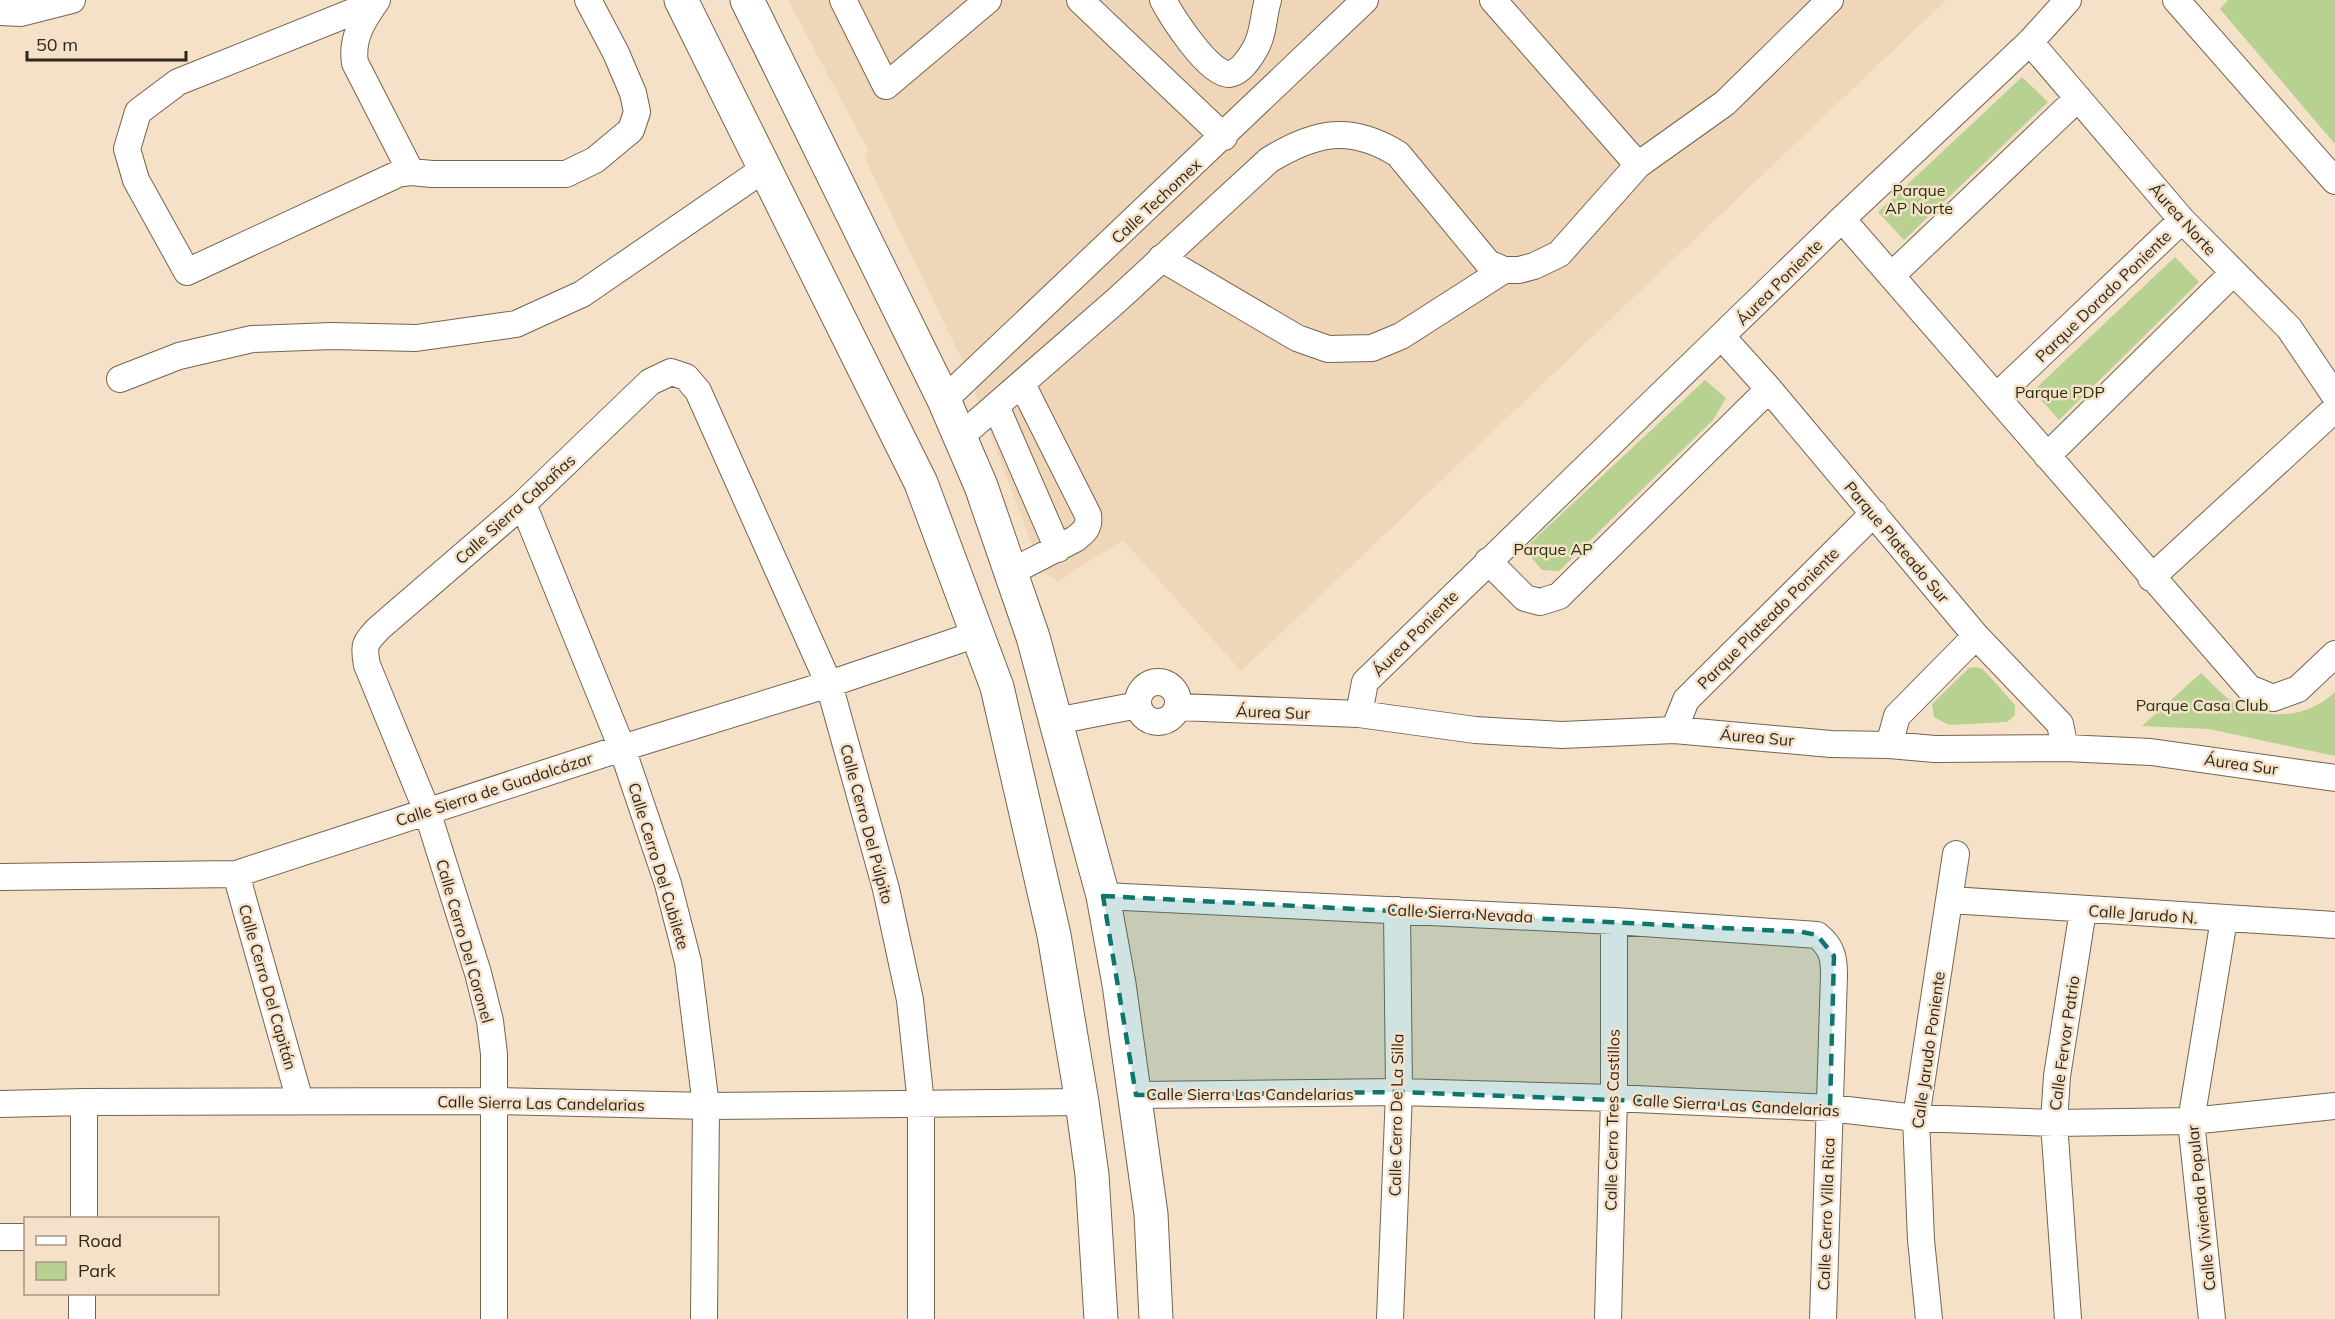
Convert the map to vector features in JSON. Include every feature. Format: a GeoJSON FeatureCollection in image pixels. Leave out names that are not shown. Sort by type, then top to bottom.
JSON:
{"type":"FeatureCollection","features":[{"type":"Feature","properties":{"kind":"main road"},"geometry":{"type":"LineString","coordinates":[[681,0],[921,483],[997,687],[1052,925],[1082,1102],[1092,1175],[1101,1319]]}},
{"type":"Feature","properties":{"kind":"main road"},"geometry":{"type":"LineString","coordinates":[[747,0],[944,400],[981,486],[1033,637],[1103,896],[1136,1095],[1151,1214],[1156,1319]]}},
{"type":"Feature","properties":{"kind":"street"},"geometry":{"type":"LineString","coordinates":[[0,12],[21,13],[72,0]]}},
{"type":"Feature","properties":{"kind":"street"},"geometry":{"type":"LineString","coordinates":[[376,1],[178,82],[138,112],[127,149],[136,180],[187,272],[378,181],[411,172],[566,174],[595,160],[632,130],[637,112],[633,93],[616,52],[588,0]]}},
{"type":"Feature","properties":{"kind":"street"},"geometry":{"type":"LineString","coordinates":[[843,0],[886,86],[988,0]]}},
{"type":"Feature","properties":{"kind":"street"},"geometry":{"type":"LineString","coordinates":[[1080,0],[1224,137]]}},
{"type":"Feature","properties":{"kind":"street"},"geometry":{"type":"LineString","coordinates":[[1163,0],[1178,24],[1211,65],[1218,72],[1229,74],[1237,70],[1256,48],[1262,32],[1268,0]]}},
{"type":"Feature","properties":{"kind":"street","name":"Calle Techomex"},"geometry":{"type":"LineString","coordinates":[[944,400],[1224,137],[1365,0]]}},
{"type":"Feature","properties":{"kind":"street"},"geometry":{"type":"LineString","coordinates":[[1492,0],[1638,165]]}},
{"type":"Feature","properties":{"kind":"street"},"geometry":{"type":"LineString","coordinates":[[1161,258],[1297,338],[1328,349],[1372,348],[1401,336],[1504,270],[1534,267],[1558,254],[1638,165],[1725,103],[1830,0]]}},
{"type":"Feature","properties":{"kind":"street","name":"Áurea Poniente"},"geometry":{"type":"LineString","coordinates":[[1359,714],[1365,682],[1722,338],[1842,219],[2030,42],[2068,0]]}},
{"type":"Feature","properties":{"kind":"street"},"geometry":{"type":"LineString","coordinates":[[376,1],[357,33],[352,48],[355,63],[411,172]]}},
{"type":"Feature","properties":{"kind":"street"},"geometry":{"type":"LineString","coordinates":[[2184,3],[2335,181]]}},
{"type":"Feature","properties":{"kind":"street","name":"Áurea Norte"},"geometry":{"type":"LineString","coordinates":[[2030,42],[2182,220],[2289,328],[2335,396]]}},
{"type":"Feature","properties":{"kind":"street"},"geometry":{"type":"LineString","coordinates":[[1892,275],[2078,98]]}},
{"type":"Feature","properties":{"kind":"street"},"geometry":{"type":"LineString","coordinates":[[960,437],[1022,384],[1269,160],[1314,137],[1338,134],[1361,136],[1398,154],[1488,263],[1504,270]]}},
{"type":"Feature","properties":{"kind":"street"},"geometry":{"type":"LineString","coordinates":[[120,379],[179,356],[252,339],[332,336],[416,338],[516,324],[582,294],[764,169]]}},
{"type":"Feature","properties":{"kind":"street"},"geometry":{"type":"LineString","coordinates":[[1842,219],[1997,396],[2151,578],[2249,688],[2273,698],[2298,689],[2335,654]]}},
{"type":"Feature","properties":{"kind":"street","name":"Parque Dorado Poniente"},"geometry":{"type":"LineString","coordinates":[[1997,396],[2182,220]]}},
{"type":"Feature","properties":{"kind":"street"},"geometry":{"type":"LineString","coordinates":[[2047,456],[2233,273]]}},
{"type":"Feature","properties":{"kind":"street","name":"Parque Plateado Sur"},"geometry":{"type":"LineString","coordinates":[[1722,338],[1769,389],[1976,636],[2060,724],[2065,748]]}},
{"type":"Feature","properties":{"kind":"street","name":"Calle Sierra Cabañas"},"geometry":{"type":"LineString","coordinates":[[364,649],[366,642],[379,628],[523,504],[650,382],[671,372]]}},
{"type":"Feature","properties":{"kind":"street","name":"Calle Cerro Del Púlpito"},"geometry":{"type":"LineString","coordinates":[[671,372],[686,377],[698,390],[829,684],[886,889],[910,1000],[921,1104],[921,1319]]}},
{"type":"Feature","properties":{"kind":"street"},"geometry":{"type":"LineString","coordinates":[[1011,572],[1058,549],[1084,533],[1089,522],[1088,515],[1022,384]]}},
{"type":"Feature","properties":{"kind":"street"},"geometry":{"type":"LineString","coordinates":[[1488,561],[1526,598],[1540,602],[1558,596],[1769,389]]}},
{"type":"Feature","properties":{"kind":"street"},"geometry":{"type":"LineString","coordinates":[[996,406],[1058,549]]}},
{"type":"Feature","properties":{"kind":"street"},"geometry":{"type":"LineString","coordinates":[[2151,578],[2335,409]]}},
{"type":"Feature","properties":{"kind":"street","name":"Calle Cerro Del Cubilete"},"geometry":{"type":"LineString","coordinates":[[523,504],[622,748],[668,884],[688,962],[706,1107],[704,1319]]}},
{"type":"Feature","properties":{"kind":"street","name":"Parque Plateado Poniente"},"geometry":{"type":"LineString","coordinates":[[1674,730],[1686,700],[1874,513]]}},
{"type":"Feature","properties":{"kind":"street","name":"Calle Sierra de Guadalcázar"},"geometry":{"type":"LineString","coordinates":[[0,877],[236,874],[622,748],[829,684],[977,634]]}},
{"type":"Feature","properties":{"kind":"street"},"geometry":{"type":"LineString","coordinates":[[1889,745],[1897,716],[1976,636]]}},
{"type":"Feature","properties":{"kind":"street","name":"Calle Cerro Del Coronel"},"geometry":{"type":"LineString","coordinates":[[364,649],[367,665],[427,811],[478,973],[490,1021],[494,1054],[494,1319]]}},
{"type":"Feature","properties":{"kind":"street","name":"Áurea Sur"},"geometry":{"type":"LineString","coordinates":[[1056,721],[1138,705],[1144,717],[1157,722],[1170,718],[1178,707],[1359,714],[1475,730],[1562,735],[1674,730],[1831,744],[1935,749],[2065,748],[2151,752],[2335,778]]}},
{"type":"Feature","properties":{"kind":"street","name":"Calle Jarudo Poniente"},"geometry":{"type":"LineString","coordinates":[[1929,1319],[1921,1240],[1916,1118],[1951,900],[1956,854]]}},
{"type":"Feature","properties":{"kind":"street","name":"Calle Cerro Del Capitán"},"geometry":{"type":"LineString","coordinates":[[236,874],[300,1101]]}},
{"type":"Feature","properties":{"kind":"street","name":"Calle Sierra Nevada"},"geometry":{"type":"LineString","coordinates":[[1103,896],[1614,921],[1817,935]]}},
{"type":"Feature","properties":{"kind":"street","name":"Calle Jarudo N."},"geometry":{"type":"LineString","coordinates":[[1951,900],[2335,925]]}},
{"type":"Feature","properties":{"kind":"street","name":"Calle Cerro De La Silla"},"geometry":{"type":"LineString","coordinates":[[1390,1319],[1399,1092],[1397,910]]}},
{"type":"Feature","properties":{"kind":"street","name":"Calle Fervor Patrio"},"geometry":{"type":"LineString","coordinates":[[2068,1319],[2054,1123],[2057,1076],[2083,910]]}},
{"type":"Feature","properties":{"kind":"street","name":"Calle Vivienda Popular"},"geometry":{"type":"LineString","coordinates":[[2212,1319],[2191,1121],[2224,919]]}},
{"type":"Feature","properties":{"kind":"street","name":"Calle Cerro Tres Castillos"},"geometry":{"type":"LineString","coordinates":[[1608,1319],[1614,1098],[1614,921]]}},
{"type":"Feature","properties":{"kind":"street","name":"Calle Cerro Villa Rica"},"geometry":{"type":"LineString","coordinates":[[1817,935],[1827,944],[1834,956],[1823,1319]]}},
{"type":"Feature","properties":{"kind":"street","name":"Calle Sierra Las Candelarias"},"geometry":{"type":"LineString","coordinates":[[1136,1095],[1399,1092],[1614,1098],[1830,1108],[1916,1118],[2054,1123],[2191,1121],[2335,1107]]}},
{"type":"Feature","properties":{"kind":"street","name":"Calle Sierra Las Candelarias"},"geometry":{"type":"LineString","coordinates":[[0,1104],[494,1101],[706,1107],[1082,1102]]}},
{"type":"Feature","properties":{"kind":"street"},"geometry":{"type":"LineString","coordinates":[[84,1102],[84,1217]]}},
{"type":"Feature","properties":{"kind":"street"},"geometry":{"type":"LineString","coordinates":[[0,1237],[24,1237]]}},
{"type":"Feature","properties":{"kind":"street"},"geometry":{"type":"LineString","coordinates":[[82,1295],[82,1319]]}},
{"type":"Feature","properties":{"kind":"highlighted area"},"geometry":{"type":"Polygon","coordinates":[[[1103,896],[1802,932],[1817,935],[1834,956],[1830,1108],[1399,1092],[1136,1095],[1103,896]]]}},
{"type":"Feature","properties":{"kind":"shaded area"},"geometry":{"type":"Polygon","coordinates":[[[788,0],[1946,0],[1241,671],[1123,540],[1058,581],[1042,572],[964,364],[865,159],[868,150],[788,0]]]}},
{"type":"Feature","properties":{"kind":"green space"},"geometry":{"type":"Polygon","coordinates":[[[2228,0],[2335,0],[2335,144],[2220,9],[2228,0]]]}},
{"type":"Feature","properties":{"kind":"green space","name":"Parque AP Norte"},"geometry":{"type":"Polygon","coordinates":[[[2022,77],[2048,102],[1904,240],[1878,212],[2022,77]]]}},
{"type":"Feature","properties":{"kind":"green space","name":"Parque PDP"},"geometry":{"type":"Polygon","coordinates":[[[2175,257],[2199,282],[2059,420],[2033,391],[2175,257]]]}},
{"type":"Feature","properties":{"kind":"green space","name":"Parque AP"},"geometry":{"type":"Polygon","coordinates":[[[1705,380],[1726,398],[1713,420],[1559,571],[1542,570],[1524,549],[1705,380]]]}},
{"type":"Feature","properties":{"kind":"green space"},"geometry":{"type":"Polygon","coordinates":[[[1969,668],[1983,669],[2015,705],[2015,715],[2007,722],[1949,725],[1934,717],[1932,704],[1969,668]]]}},
{"type":"Feature","properties":{"kind":"green space","name":"Parque Casa Club"},"geometry":{"type":"Polygon","coordinates":[[[2201,673],[2224,696],[2235,703],[2265,713],[2290,714],[2302,711],[2314,707],[2335,692],[2335,756],[2209,729],[2142,726],[2201,673]]]}}]}
